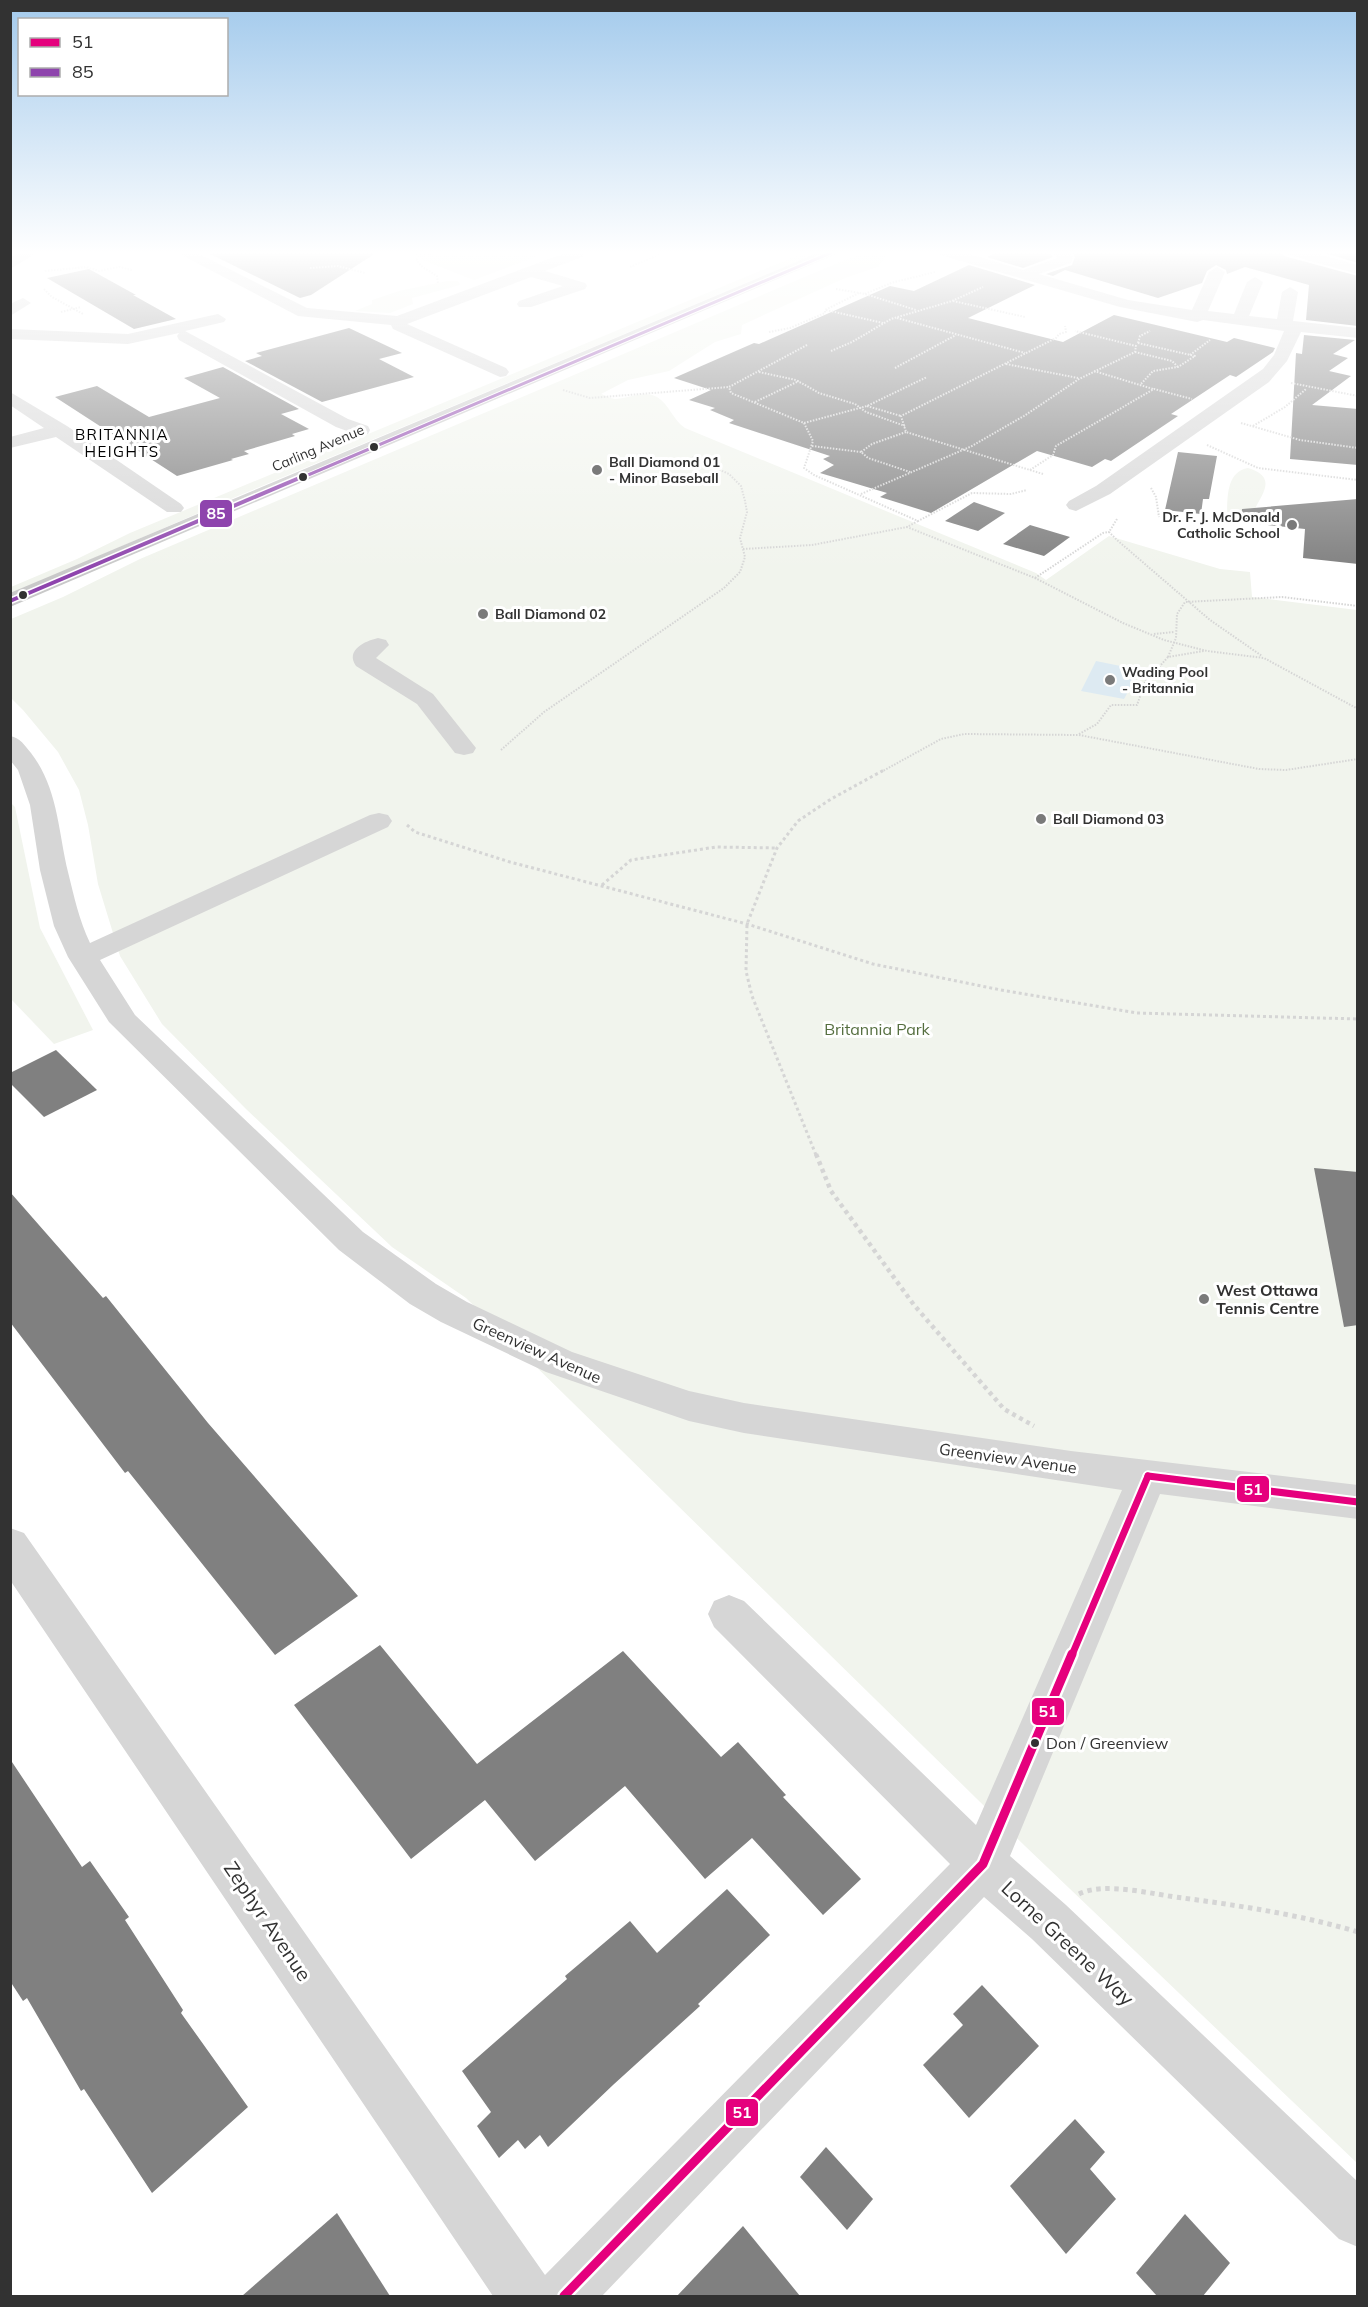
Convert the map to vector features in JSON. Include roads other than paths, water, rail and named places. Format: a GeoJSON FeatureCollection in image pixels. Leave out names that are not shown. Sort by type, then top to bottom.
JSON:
{"type":"FeatureCollection","features":[{"type":"Feature","properties":{"kind":"main road","name":"Carling Avenue"},"geometry":{"type":"LineString","coordinates":[[10,601],[582,359]]}},
{"type":"Feature","properties":{"kind":"main road"},"geometry":{"type":"LineString","coordinates":[[479,381],[506,370]]}},
{"type":"Feature","properties":{"kind":"main road","name":"Carling Avenue"},"geometry":{"type":"LineString","coordinates":[[340,439],[366,428]]}},
{"type":"Feature","properties":{"kind":"main road"},"geometry":{"type":"LineString","coordinates":[[154,517],[195,500]]}},
{"type":"Feature","properties":{"kind":"street"},"geometry":{"type":"LineString","coordinates":[[226,359],[342,423],[366,428]]}},
{"type":"Feature","properties":{"kind":"street"},"geometry":{"type":"LineString","coordinates":[[478,359],[506,370]]}},
{"type":"Feature","properties":{"kind":"street"},"geometry":{"type":"LineString","coordinates":[[1076,505],[1103,490],[1263,378],[1272,371],[1281,359]]}},
{"type":"Feature","properties":{"kind":"street"},"geometry":{"type":"LineString","coordinates":[[10,397],[174,508]]}},
{"type":"Feature","properties":{"kind":"street"},"geometry":{"type":"LineString","coordinates":[[10,443],[60,430]]}},
{"type":"Feature","properties":{"kind":"street"},"geometry":{"type":"LineString","coordinates":[[378,645],[364,653],[364,660],[426,699],[464,748]]}},
{"type":"Feature","properties":{"kind":"street","name":"Greenview Avenue"},"geometry":{"type":"LineString","coordinates":[[10,743],[30,769],[44,805],[68,926],[83,957],[114,1008],[135,1035],[351,1241],[423,1294],[489,1330],[604,1379],[689,1406],[793,1427],[1071,1467],[1358,1502]]}},
{"type":"Feature","properties":{"kind":"street"},"geometry":{"type":"LineString","coordinates":[[83,957],[392,823]]}},
{"type":"Feature","properties":{"kind":"street"},"geometry":{"type":"LineString","coordinates":[[564,2296],[983,1864],[1148,1476]]}},
{"type":"Feature","properties":{"kind":"street","name":"Zephyr Avenue"},"geometry":{"type":"LineString","coordinates":[[10,1545],[526,2296]]}},
{"type":"Feature","properties":{"kind":"street","name":"Lorne Greene Way"},"geometry":{"type":"LineString","coordinates":[[729,1614],[983,1864],[1049,1922],[1358,2220]]}},
{"type":"Feature","properties":{"kind":"place","name":"Ball Diamond 01 - Minor Baseball"},"geometry":{"type":"Point","coordinates":[597,470]}},
{"type":"Feature","properties":{"kind":"place","name":"Dr. F. J. McDonald Catholic School"},"geometry":{"type":"Point","coordinates":[1292,525]}},
{"type":"Feature","properties":{"kind":"place","name":"Ball Diamond 02"},"geometry":{"type":"Point","coordinates":[483,614]}},
{"type":"Feature","properties":{"kind":"place","name":"Wading Pool - Britannia"},"geometry":{"type":"Point","coordinates":[1110,680]}},
{"type":"Feature","properties":{"kind":"place","name":"Ball Diamond 03"},"geometry":{"type":"Point","coordinates":[1041,819]}},
{"type":"Feature","properties":{"kind":"place","name":"West Ottawa Tennis Centre"},"geometry":{"type":"Point","coordinates":[1204,1299]}},
{"type":"Feature","properties":{"kind":"place","name":"Don / Greenview"},"geometry":{"type":"Point","coordinates":[1035,1743]}},
{"type":"Feature","properties":{"kind":"district","name":"BRITANNIA HEIGHTS"},"geometry":{"type":"Point","coordinates":[122,442]}},
{"type":"Feature","properties":{"kind":"park label","name":"Britannia Park"},"geometry":{"type":"Point","coordinates":[877,1029]}}]}
